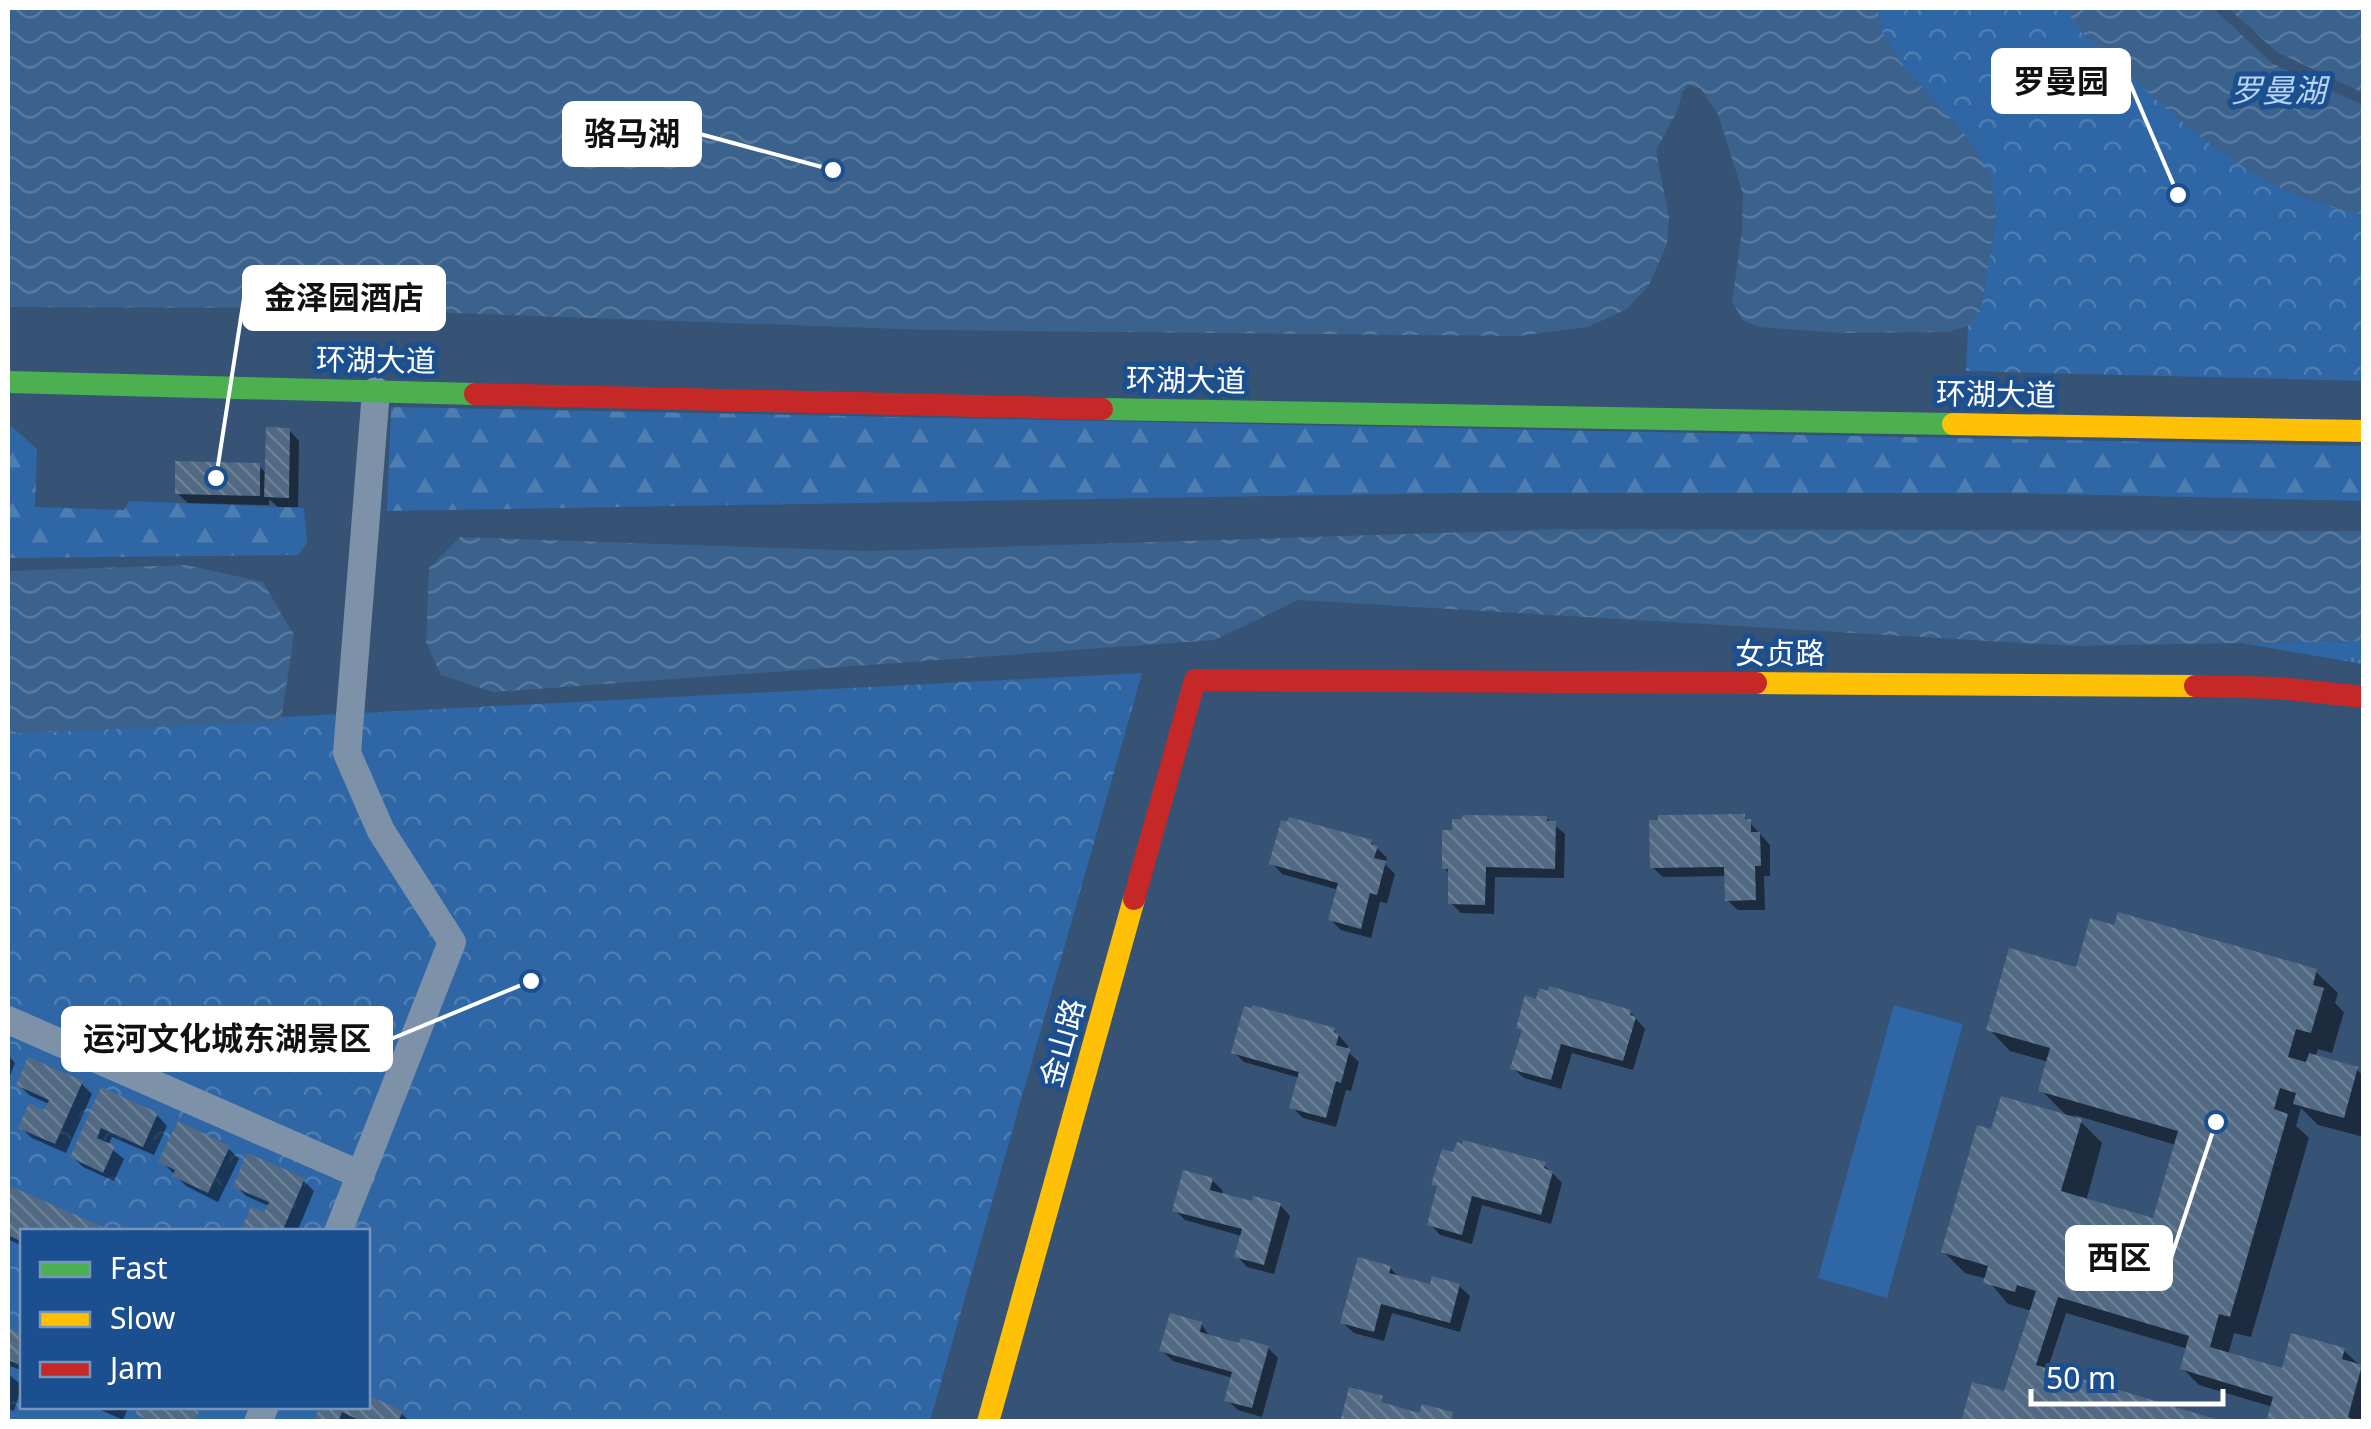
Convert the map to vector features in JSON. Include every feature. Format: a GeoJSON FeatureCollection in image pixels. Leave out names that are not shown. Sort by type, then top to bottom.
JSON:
{"type":"FeatureCollection","features":[{"type":"Feature","properties":{"kind":"main road","name":"环湖大道"},"geometry":{"type":"LineString","coordinates":[[8,382],[1162,411],[2364,430]]}},
{"type":"Feature","properties":{"kind":"main road","name":"女贞路"},"geometry":{"type":"LineString","coordinates":[[1195,680],[2190,686],[2278,688],[2364,697]]}},
{"type":"Feature","properties":{"kind":"main road","name":"金山路"},"geometry":{"type":"LineString","coordinates":[[988,1422],[1195,680]]}},
{"type":"Feature","properties":{"kind":"street"},"geometry":{"type":"LineString","coordinates":[[339,1229],[452,942],[381,831],[348,753],[376,391]]}},
{"type":"Feature","properties":{"kind":"street"},"geometry":{"type":"LineString","coordinates":[[8,1020],[361,1175]]}},
{"type":"Feature","properties":{"kind":"green space"},"geometry":{"type":"Polygon","coordinates":[[[1877,8],[2363,8],[2363,381],[1966,371],[1968,326],[1981,309],[1996,216],[1934,102],[1904,67],[1883,33],[1877,8]]]}},
{"type":"Feature","properties":{"kind":"green space"},"geometry":{"type":"Polygon","coordinates":[[[391,407],[2364,446],[2363,501],[2008,493],[1451,493],[387,511],[391,407]]]}},
{"type":"Feature","properties":{"kind":"green space"},"geometry":{"type":"Polygon","coordinates":[[[8,423],[37,449],[35,507],[124,510],[129,501],[304,508],[307,543],[298,555],[8,558],[8,423]]]}},
{"type":"Feature","properties":{"kind":"green space"},"geometry":{"type":"Polygon","coordinates":[[[2363,641],[2363,664],[2241,643],[2363,641]]]}},
{"type":"Feature","properties":{"kind":"green space"},"geometry":{"type":"Polygon","coordinates":[[[1142,673],[930,1421],[8,1422],[8,731],[1142,673]]]}},
{"type":"Feature","properties":{"kind":"green space"},"geometry":{"type":"Polygon","coordinates":[[[1894,1005],[1963,1024],[1887,1298],[1818,1278],[1894,1005]]]}},
{"type":"Feature","properties":{"kind":"water"},"geometry":{"type":"Polygon","coordinates":[[[8,8],[1877,8],[1883,33],[1904,67],[1969,139],[1990,174],[1996,216],[1981,310],[1968,326],[1948,332],[1841,333],[1758,327],[1743,320],[1732,302],[1743,194],[1718,114],[1701,89],[1689,85],[1682,92],[1679,107],[1656,151],[1669,217],[1667,244],[1649,285],[1627,309],[1588,327],[1519,336],[927,330],[313,308],[8,307],[8,8]]]}},
{"type":"Feature","properties":{"kind":"water","name":"罗曼湖"},"geometry":{"type":"Polygon","coordinates":[[[2065,8],[2363,8],[2363,214],[2282,189],[2210,144],[2080,31],[2065,8]]]}},
{"type":"Feature","properties":{"kind":"water"},"geometry":{"type":"Polygon","coordinates":[[[1566,529],[2363,531],[2363,641],[2073,646],[1298,600],[1215,640],[493,692],[441,675],[426,642],[429,568],[460,537],[868,551],[1566,529]]]}},
{"type":"Feature","properties":{"kind":"water"},"geometry":{"type":"Polygon","coordinates":[[[186,565],[263,582],[294,635],[281,721],[8,734],[8,571],[186,565]]]}},
{"type":"Feature","properties":{"kind":"pier"},"geometry":{"type":"Polygon","coordinates":[[[2213,8],[2228,8],[2277,52],[2363,93],[2363,105],[2272,63],[2213,8]]]}},
{"type":"Feature","properties":{"kind":"building"},"geometry":{"type":"Polygon","coordinates":[[[266,427],[290,428],[289,498],[264,497],[266,427]]]}},
{"type":"Feature","properties":{"kind":"building"},"geometry":{"type":"Polygon","coordinates":[[[175,461],[260,463],[260,496],[175,494],[175,461]]]}},
{"type":"Feature","properties":{"kind":"building"},"geometry":{"type":"Polygon","coordinates":[[[1745,814],[1745,819],[1751,819],[1751,832],[1760,832],[1756,900],[1725,901],[1724,867],[1650,868],[1649,820],[1658,820],[1658,815],[1745,814]]]}},
{"type":"Feature","properties":{"kind":"building"},"geometry":{"type":"Polygon","coordinates":[[[1463,815],[1547,816],[1547,821],[1556,821],[1555,869],[1486,867],[1485,905],[1448,904],[1448,869],[1442,869],[1442,830],[1452,830],[1452,819],[1462,819],[1463,815]]]}},
{"type":"Feature","properties":{"kind":"building"},"geometry":{"type":"Polygon","coordinates":[[[1289,817],[1372,840],[1371,844],[1378,846],[1374,858],[1386,861],[1377,895],[1370,893],[1361,929],[1328,920],[1338,883],[1269,864],[1281,820],[1287,822],[1289,817]]]}},
{"type":"Feature","properties":{"kind":"building"},"geometry":{"type":"Polygon","coordinates":[[[2118,912],[2317,969],[2313,985],[2324,988],[2311,1033],[2296,1029],[2288,1057],[2306,1062],[2309,1053],[2358,1067],[2344,1118],[2293,1104],[2296,1093],[2280,1088],[2274,1109],[2288,1114],[2230,1317],[2219,1314],[2210,1347],[2282,1368],[2291,1333],[2345,1348],[2342,1359],[2362,1365],[2348,1417],[2358,1422],[2266,1422],[2273,1397],[2180,1369],[2189,1336],[2058,1297],[2036,1365],[2225,1422],[1961,1422],[1972,1382],[2004,1391],[2036,1291],[2017,1285],[2015,1292],[1983,1283],[1988,1266],[1941,1252],[1977,1125],[1991,1129],[2001,1096],[2082,1119],[2061,1191],[2153,1218],[2178,1131],[2038,1091],[2050,1048],[1986,1030],[2009,948],[2076,967],[2090,918],[2114,925],[2118,912]]]}},
{"type":"Feature","properties":{"kind":"building"},"geometry":{"type":"Polygon","coordinates":[[[1549,986],[1631,1010],[1630,1015],[1636,1017],[1623,1061],[1561,1044],[1551,1080],[1510,1069],[1522,1030],[1516,1028],[1525,995],[1536,999],[1539,988],[1548,991],[1549,986]]]}},
{"type":"Feature","properties":{"kind":"building"},"geometry":{"type":"Polygon","coordinates":[[[1244,1006],[1335,1028],[1334,1032],[1339,1034],[1336,1045],[1350,1049],[1326,1118],[1289,1108],[1299,1072],[1231,1053],[1244,1006]]]}},
{"type":"Feature","properties":{"kind":"building"},"geometry":{"type":"Polygon","coordinates":[[[28,1057],[83,1081],[55,1144],[18,1128],[29,1103],[44,1110],[49,1100],[16,1085],[28,1057]]]}},
{"type":"Feature","properties":{"kind":"building"},"geometry":{"type":"Polygon","coordinates":[[[101,1087],[158,1113],[143,1147],[101,1128],[97,1138],[115,1146],[103,1173],[70,1157],[101,1087]]]}},
{"type":"Feature","properties":{"kind":"building"},"geometry":{"type":"Polygon","coordinates":[[[178,1121],[230,1146],[208,1193],[172,1176],[175,1170],[158,1162],[178,1121]]]}},
{"type":"Feature","properties":{"kind":"building"},"geometry":{"type":"Polygon","coordinates":[[[1463,1140],[1546,1162],[1544,1168],[1553,1171],[1541,1215],[1472,1196],[1462,1235],[1427,1225],[1437,1186],[1431,1185],[1442,1149],[1453,1152],[1457,1142],[1462,1144],[1463,1140]]]}},
{"type":"Feature","properties":{"kind":"building"},"geometry":{"type":"Polygon","coordinates":[[[247,1153],[305,1178],[283,1229],[242,1227],[251,1206],[264,1212],[269,1202],[233,1187],[247,1153]]]}},
{"type":"Feature","properties":{"kind":"building"},"geometry":{"type":"Polygon","coordinates":[[[1183,1170],[1213,1178],[1210,1190],[1252,1201],[1253,1196],[1281,1203],[1264,1265],[1234,1257],[1242,1229],[1172,1211],[1183,1170]]]}},
{"type":"Feature","properties":{"kind":"building"},"geometry":{"type":"Polygon","coordinates":[[[8,1185],[107,1229],[20,1229],[20,1241],[8,1235],[8,1185]]]}},
{"type":"Feature","properties":{"kind":"building"},"geometry":{"type":"Polygon","coordinates":[[[1358,1257],[1391,1266],[1389,1273],[1430,1284],[1432,1276],[1460,1284],[1450,1323],[1381,1304],[1374,1332],[1340,1323],[1358,1257]]]}},
{"type":"Feature","properties":{"kind":"building"},"geometry":{"type":"Polygon","coordinates":[[[1170,1313],[1202,1322],[1200,1332],[1239,1343],[1241,1338],[1269,1346],[1252,1408],[1224,1401],[1232,1372],[1159,1351],[1170,1313]]]}},
{"type":"Feature","properties":{"kind":"building"},"geometry":{"type":"Polygon","coordinates":[[[8,1328],[20,1333],[20,1365],[8,1360],[8,1328]]]}},
{"type":"Feature","properties":{"kind":"building"},"geometry":{"type":"Polygon","coordinates":[[[1349,1387],[1383,1396],[1381,1402],[1419,1413],[1422,1404],[1453,1412],[1451,1422],[1340,1422],[1349,1387]]]}},
{"type":"Feature","properties":{"kind":"building"},"geometry":{"type":"Polygon","coordinates":[[[370,1396],[403,1411],[398,1422],[363,1422],[342,1412],[338,1422],[313,1422],[319,1409],[370,1409],[370,1396]]]}},
{"type":"Feature","properties":{"kind":"building"},"geometry":{"type":"Polygon","coordinates":[[[138,1409],[199,1412],[195,1422],[152,1422],[135,1414],[138,1409]]]}},
{"type":"Feature","properties":{"kind":"traffic: fast"},"geometry":{"type":"LineString","coordinates":[[8,382],[475,394]]}},
{"type":"Feature","properties":{"kind":"traffic: fast"},"geometry":{"type":"LineString","coordinates":[[1102,409],[1953,424]]}},
{"type":"Feature","properties":{"kind":"traffic: slow"},"geometry":{"type":"LineString","coordinates":[[1953,424],[2364,431]]}},
{"type":"Feature","properties":{"kind":"traffic: slow"},"geometry":{"type":"LineString","coordinates":[[1756,683],[2195,686]]}},
{"type":"Feature","properties":{"kind":"traffic: slow"},"geometry":{"type":"LineString","coordinates":[[988,1422],[1134,899]]}},
{"type":"Feature","properties":{"kind":"traffic: jam"},"geometry":{"type":"LineString","coordinates":[[475,394],[1102,409]]}},
{"type":"Feature","properties":{"kind":"traffic: jam"},"geometry":{"type":"LineString","coordinates":[[1134,899],[1195,680],[1756,683]]}},
{"type":"Feature","properties":{"kind":"traffic: jam"},"geometry":{"type":"LineString","coordinates":[[2195,686],[2278,688],[2364,697]]}},
{"type":"Feature","properties":{"kind":"place","name":"骆马湖"},"geometry":{"type":"Point","coordinates":[833,170]}},
{"type":"Feature","properties":{"kind":"place","name":"罗曼园"},"geometry":{"type":"Point","coordinates":[2178,195]}},
{"type":"Feature","properties":{"kind":"place","name":"金泽园酒店"},"geometry":{"type":"Point","coordinates":[216,478]}},
{"type":"Feature","properties":{"kind":"place","name":"运河文化城东湖景区"},"geometry":{"type":"Point","coordinates":[531,981]}},
{"type":"Feature","properties":{"kind":"place","name":"西区"},"geometry":{"type":"Point","coordinates":[2216,1122]}}]}
